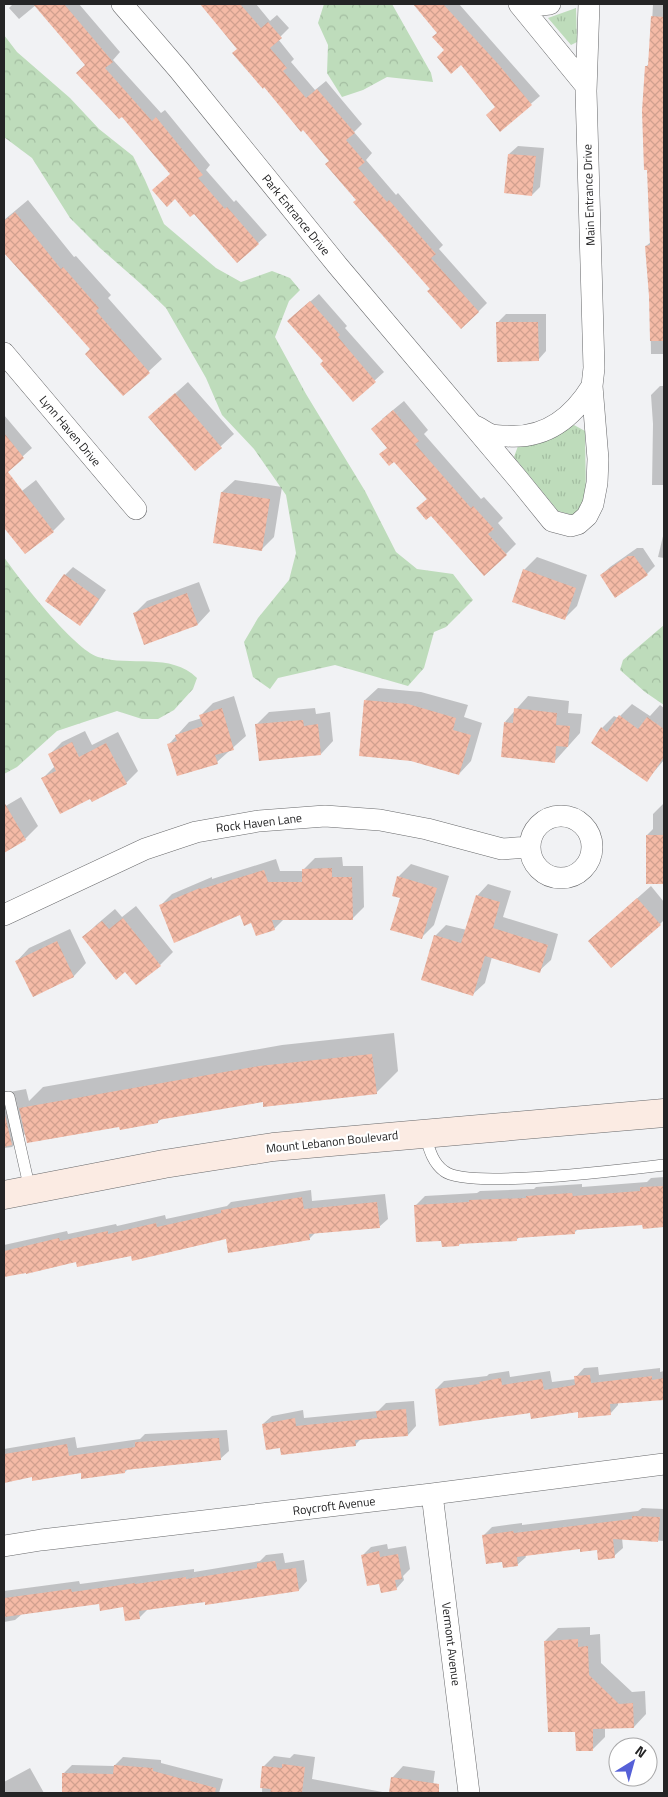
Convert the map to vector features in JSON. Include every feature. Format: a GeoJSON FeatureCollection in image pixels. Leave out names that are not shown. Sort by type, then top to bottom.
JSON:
{"type":"FeatureCollection","features":[{"type":"Feature","properties":{"kind":"street","name":"Park Entrance Drive"},"geometry":{"type":"LineString","coordinates":[[122,4],[179,70],[338,266],[552,521],[571,526]]}},
{"type":"Feature","properties":{"kind":"street"},"geometry":{"type":"LineString","coordinates":[[519,4],[586,86]]}},
{"type":"Feature","properties":{"kind":"street"},"geometry":{"type":"LineString","coordinates":[[528,4],[532,6],[550,4]]}},
{"type":"Feature","properties":{"kind":"street","name":"Main Entrance Drive"},"geometry":{"type":"LineString","coordinates":[[571,526],[578,524],[587,516],[593,504],[597,483],[598,459],[592,386],[594,368],[586,86],[589,4]]}},
{"type":"Feature","properties":{"kind":"street","name":"Lynn Haven Drive"},"geometry":{"type":"LineString","coordinates":[[4,353],[136,509]]}},
{"type":"Feature","properties":{"kind":"street","name":"Main Entrance Drive"},"geometry":{"type":"LineString","coordinates":[[539,432],[559,424],[573,413],[582,403],[592,386]]}},
{"type":"Feature","properties":{"kind":"street","name":"Park Entrance Drive"},"geometry":{"type":"LineString","coordinates":[[472,424],[492,435],[517,437],[539,432]]}},
{"type":"Feature","properties":{"kind":"street","name":"Rock Haven Lane"},"geometry":{"type":"LineString","coordinates":[[4,915],[145,849],[196,832],[259,821],[325,816],[380,820],[427,829],[502,849],[529,847]]}},
{"type":"Feature","properties":{"kind":"street","name":"Mount Lebanon Boulevard"},"geometry":{"type":"LineString","coordinates":[[4,1195],[164,1164],[273,1147],[664,1113]]}},
{"type":"Feature","properties":{"kind":"street","name":"Roycroft Avenue"},"geometry":{"type":"LineString","coordinates":[[4,1546],[664,1464]]}},
{"type":"Feature","properties":{"kind":"street","name":"Vermont Avenue"},"geometry":{"type":"LineString","coordinates":[[432,1494],[469,1793]]}},
{"type":"Feature","properties":{"kind":"lane"},"geometry":{"type":"LineString","coordinates":[[4,1098],[9,1097],[31,1191]]}},
{"type":"Feature","properties":{"kind":"lane"},"geometry":{"type":"LineString","coordinates":[[424,1133],[434,1161],[445,1173],[463,1178],[519,1179],[664,1165]]}},
{"type":"Feature","properties":{"kind":"green space"},"geometry":{"type":"Polygon","coordinates":[[[324,4],[392,4],[431,73],[433,82],[387,77],[363,90],[342,97],[327,73],[328,45],[318,23],[324,4]]]}},
{"type":"Feature","properties":{"kind":"green space"},"geometry":{"type":"Polygon","coordinates":[[[576,8],[577,42],[571,45],[548,18],[576,8]]]}},
{"type":"Feature","properties":{"kind":"green space"},"geometry":{"type":"Polygon","coordinates":[[[4,35],[17,52],[70,98],[99,129],[133,156],[164,224],[216,268],[241,282],[272,271],[290,278],[300,290],[289,301],[275,337],[306,394],[365,491],[396,552],[417,569],[453,574],[473,600],[446,627],[434,632],[424,668],[408,686],[335,665],[278,678],[270,689],[253,677],[244,642],[258,618],[289,580],[296,553],[286,495],[254,449],[222,415],[206,378],[166,308],[70,218],[32,158],[4,137],[4,35]]]}},
{"type":"Feature","properties":{"kind":"green space"},"geometry":{"type":"Polygon","coordinates":[[[574,425],[585,431],[586,501],[580,511],[572,515],[558,511],[514,457],[518,446],[533,444],[547,439],[574,425]]]}},
{"type":"Feature","properties":{"kind":"green space"},"geometry":{"type":"Polygon","coordinates":[[[4,557],[62,628],[88,651],[98,657],[110,660],[175,665],[187,670],[197,678],[193,689],[174,710],[158,719],[142,719],[117,711],[57,731],[17,767],[4,774],[4,557]]]}},
{"type":"Feature","properties":{"kind":"green space"},"geometry":{"type":"Polygon","coordinates":[[[664,625],[664,705],[645,692],[620,670],[623,660],[664,625]]]}},
{"type":"Feature","properties":{"kind":"building"},"geometry":{"type":"Polygon","coordinates":[[[33,4],[64,4],[113,62],[105,68],[152,121],[156,117],[203,175],[198,178],[225,209],[227,207],[259,244],[237,263],[194,214],[190,217],[175,199],[167,207],[152,190],[170,174],[122,117],[119,119],[76,73],[85,65],[33,4]]]}},
{"type":"Feature","properties":{"kind":"building"},"geometry":{"type":"Polygon","coordinates":[[[200,4],[240,4],[261,28],[268,22],[282,38],[270,48],[287,68],[283,71],[306,98],[317,89],[355,133],[346,140],[365,162],[358,168],[436,254],[431,258],[479,312],[461,329],[427,291],[430,289],[353,202],[356,200],[325,164],[329,161],[232,53],[237,49],[200,4]]]}},
{"type":"Feature","properties":{"kind":"building"},"geometry":{"type":"Polygon","coordinates":[[[413,4],[443,4],[499,65],[532,105],[500,132],[486,115],[495,107],[461,65],[451,74],[437,57],[444,50],[432,37],[437,33],[413,4]]]}},
{"type":"Feature","properties":{"kind":"building"},"geometry":{"type":"Polygon","coordinates":[[[651,16],[664,17],[664,341],[650,341],[645,246],[650,245],[647,170],[644,170],[642,111],[645,66],[648,66],[651,16]]]}},
{"type":"Feature","properties":{"kind":"building"},"geometry":{"type":"Polygon","coordinates":[[[508,154],[536,156],[532,196],[504,193],[508,154]]]}},
{"type":"Feature","properties":{"kind":"building"},"geometry":{"type":"Polygon","coordinates":[[[15,212],[61,269],[63,267],[99,308],[96,311],[150,373],[123,396],[85,354],[90,349],[4,253],[4,221],[15,212]]]}},
{"type":"Feature","properties":{"kind":"building"},"geometry":{"type":"Polygon","coordinates":[[[310,301],[340,335],[338,337],[376,382],[353,402],[320,364],[323,361],[287,321],[310,301]]]}},
{"type":"Feature","properties":{"kind":"building"},"geometry":{"type":"Polygon","coordinates":[[[496,322],[538,322],[539,361],[497,362],[496,322]]]}},
{"type":"Feature","properties":{"kind":"building"},"geometry":{"type":"Polygon","coordinates":[[[175,393],[222,448],[195,471],[148,417],[175,393]]]}},
{"type":"Feature","properties":{"kind":"building"},"geometry":{"type":"Polygon","coordinates":[[[393,410],[419,441],[415,444],[471,508],[473,506],[494,529],[488,534],[507,555],[484,576],[431,516],[426,520],[416,508],[427,499],[394,462],[389,466],[379,454],[387,448],[371,429],[393,410]]]}},
{"type":"Feature","properties":{"kind":"building"},"geometry":{"type":"Polygon","coordinates":[[[4,433],[24,458],[8,472],[54,532],[25,554],[4,528],[4,433]]]}},
{"type":"Feature","properties":{"kind":"building"},"geometry":{"type":"Polygon","coordinates":[[[221,492],[270,499],[262,551],[213,543],[221,492]]]}},
{"type":"Feature","properties":{"kind":"building"},"geometry":{"type":"Polygon","coordinates":[[[628,556],[634,556],[648,575],[615,598],[600,575],[628,556]]]}},
{"type":"Feature","properties":{"kind":"building"},"geometry":{"type":"Polygon","coordinates":[[[523,569],[576,588],[565,620],[512,602],[523,569]]]}},
{"type":"Feature","properties":{"kind":"building"},"geometry":{"type":"Polygon","coordinates":[[[64,574],[99,599],[80,626],[45,601],[64,574]]]}},
{"type":"Feature","properties":{"kind":"building"},"geometry":{"type":"Polygon","coordinates":[[[187,593],[198,625],[144,645],[133,613],[187,593]]]}},
{"type":"Feature","properties":{"kind":"building"},"geometry":{"type":"Polygon","coordinates":[[[364,700],[408,704],[456,718],[453,730],[471,735],[459,775],[411,761],[359,756],[364,700]]]}},
{"type":"Feature","properties":{"kind":"building"},"geometry":{"type":"Polygon","coordinates":[[[222,708],[234,750],[215,755],[218,764],[177,776],[167,744],[177,741],[175,735],[203,726],[199,715],[222,708]]]}},
{"type":"Feature","properties":{"kind":"building"},"geometry":{"type":"Polygon","coordinates":[[[514,708],[557,713],[556,725],[570,726],[568,747],[556,746],[555,763],[501,757],[504,722],[513,723],[514,708]]]}},
{"type":"Feature","properties":{"kind":"building"},"geometry":{"type":"Polygon","coordinates":[[[619,715],[638,729],[647,717],[664,729],[664,757],[647,782],[591,743],[601,727],[607,732],[619,715]]]}},
{"type":"Feature","properties":{"kind":"building"},"geometry":{"type":"Polygon","coordinates":[[[303,720],[304,726],[318,724],[321,755],[259,761],[255,724],[303,720]]]}},
{"type":"Feature","properties":{"kind":"building"},"geometry":{"type":"Polygon","coordinates":[[[72,742],[79,757],[106,743],[127,784],[92,802],[90,799],[60,814],[41,778],[56,771],[48,754],[72,742]]]}},
{"type":"Feature","properties":{"kind":"building"},"geometry":{"type":"Polygon","coordinates":[[[4,802],[26,840],[4,853],[4,802]]]}},
{"type":"Feature","properties":{"kind":"building"},"geometry":{"type":"Polygon","coordinates":[[[646,835],[664,835],[664,884],[646,884],[646,835]]]}},
{"type":"Feature","properties":{"kind":"building"},"geometry":{"type":"Polygon","coordinates":[[[332,868],[332,877],[352,877],[353,920],[272,920],[275,930],[256,936],[251,923],[244,926],[240,915],[174,943],[159,905],[200,888],[264,870],[268,882],[302,882],[302,869],[332,868]]]}},
{"type":"Feature","properties":{"kind":"building"},"geometry":{"type":"Polygon","coordinates":[[[397,876],[437,888],[422,939],[390,930],[400,898],[392,896],[397,876]]]}},
{"type":"Feature","properties":{"kind":"building"},"geometry":{"type":"Polygon","coordinates":[[[476,895],[500,902],[493,928],[548,945],[540,973],[485,956],[473,996],[421,980],[434,935],[461,943],[476,895]]]}},
{"type":"Feature","properties":{"kind":"building"},"geometry":{"type":"Polygon","coordinates":[[[637,898],[661,925],[611,968],[588,941],[637,898]]]}},
{"type":"Feature","properties":{"kind":"building"},"geometry":{"type":"Polygon","coordinates":[[[123,918],[161,966],[136,985],[125,972],[116,980],[82,937],[102,921],[109,929],[123,918]]]}},
{"type":"Feature","properties":{"kind":"building"},"geometry":{"type":"Polygon","coordinates":[[[57,941],[74,977],[33,997],[15,961],[57,941]]]}},
{"type":"Feature","properties":{"kind":"building"},"geometry":{"type":"Polygon","coordinates":[[[372,1054],[377,1094],[263,1107],[263,1102],[158,1120],[158,1123],[120,1130],[119,1127],[27,1143],[19,1108],[259,1066],[372,1054]]]}},
{"type":"Feature","properties":{"kind":"building"},"geometry":{"type":"Polygon","coordinates":[[[4,1111],[12,1145],[4,1147],[4,1111]]]}},
{"type":"Feature","properties":{"kind":"building"},"geometry":{"type":"Polygon","coordinates":[[[664,1186],[664,1227],[643,1229],[642,1225],[575,1230],[575,1234],[517,1238],[517,1241],[459,1244],[459,1246],[442,1247],[441,1241],[416,1242],[414,1205],[469,1202],[469,1200],[526,1198],[526,1196],[572,1193],[573,1196],[640,1191],[640,1187],[664,1186]]]}},
{"type":"Feature","properties":{"kind":"building"},"geometry":{"type":"Polygon","coordinates":[[[302,1197],[304,1209],[377,1202],[380,1228],[309,1234],[310,1240],[228,1253],[226,1239],[132,1261],[131,1256],[77,1267],[76,1262],[26,1274],[4,1277],[4,1251],[59,1238],[60,1241],[108,1231],[108,1234],[156,1223],[157,1227],[221,1213],[221,1210],[302,1197]]]}},
{"type":"Feature","properties":{"kind":"building"},"geometry":{"type":"Polygon","coordinates":[[[590,1375],[591,1383],[652,1376],[652,1380],[664,1378],[664,1400],[610,1404],[611,1415],[578,1418],[578,1412],[531,1419],[530,1413],[439,1426],[435,1389],[480,1384],[479,1382],[501,1378],[502,1385],[542,1379],[544,1390],[575,1385],[574,1376],[590,1375]]]}},
{"type":"Feature","properties":{"kind":"building"},"geometry":{"type":"Polygon","coordinates":[[[406,1409],[408,1436],[355,1440],[356,1446],[281,1455],[280,1448],[266,1450],[262,1424],[295,1418],[296,1426],[377,1418],[376,1411],[406,1409]]]}},
{"type":"Feature","properties":{"kind":"building"},"geometry":{"type":"Polygon","coordinates":[[[219,1438],[221,1460],[125,1470],[125,1473],[81,1479],[81,1473],[32,1481],[32,1477],[4,1483],[4,1454],[67,1444],[69,1456],[135,1447],[135,1442],[219,1438]]]}},
{"type":"Feature","properties":{"kind":"building"},"geometry":{"type":"Polygon","coordinates":[[[632,1516],[660,1517],[658,1542],[613,1539],[615,1558],[598,1560],[597,1550],[580,1552],[580,1549],[517,1557],[518,1566],[503,1568],[502,1562],[486,1564],[482,1535],[632,1519],[632,1516]]]}},
{"type":"Feature","properties":{"kind":"building"},"geometry":{"type":"Polygon","coordinates":[[[379,1551],[380,1557],[398,1554],[402,1579],[395,1580],[397,1590],[381,1593],[379,1584],[367,1586],[361,1555],[379,1551]]]}},
{"type":"Feature","properties":{"kind":"building"},"geometry":{"type":"Polygon","coordinates":[[[275,1561],[277,1570],[296,1568],[299,1591],[205,1605],[205,1602],[139,1611],[140,1619],[125,1621],[123,1607],[100,1611],[99,1604],[4,1617],[4,1598],[71,1589],[72,1592],[186,1577],[186,1579],[257,1568],[257,1563],[275,1561]]]}},
{"type":"Feature","properties":{"kind":"building"},"geometry":{"type":"Polygon","coordinates":[[[578,1639],[578,1647],[588,1646],[589,1675],[619,1704],[633,1703],[634,1728],[593,1729],[593,1751],[576,1751],[575,1732],[548,1732],[544,1641],[578,1639]]]}},
{"type":"Feature","properties":{"kind":"building"},"geometry":{"type":"Polygon","coordinates":[[[282,1764],[305,1767],[302,1793],[270,1793],[271,1789],[260,1788],[262,1766],[282,1768],[282,1764]]]}},
{"type":"Feature","properties":{"kind":"building"},"geometry":{"type":"Polygon","coordinates":[[[114,1765],[153,1768],[153,1771],[216,1788],[215,1793],[62,1793],[62,1773],[113,1774],[114,1765]]]}},
{"type":"Feature","properties":{"kind":"building"},"geometry":{"type":"Polygon","coordinates":[[[391,1777],[439,1784],[439,1793],[389,1793],[391,1777]]]}}]}
